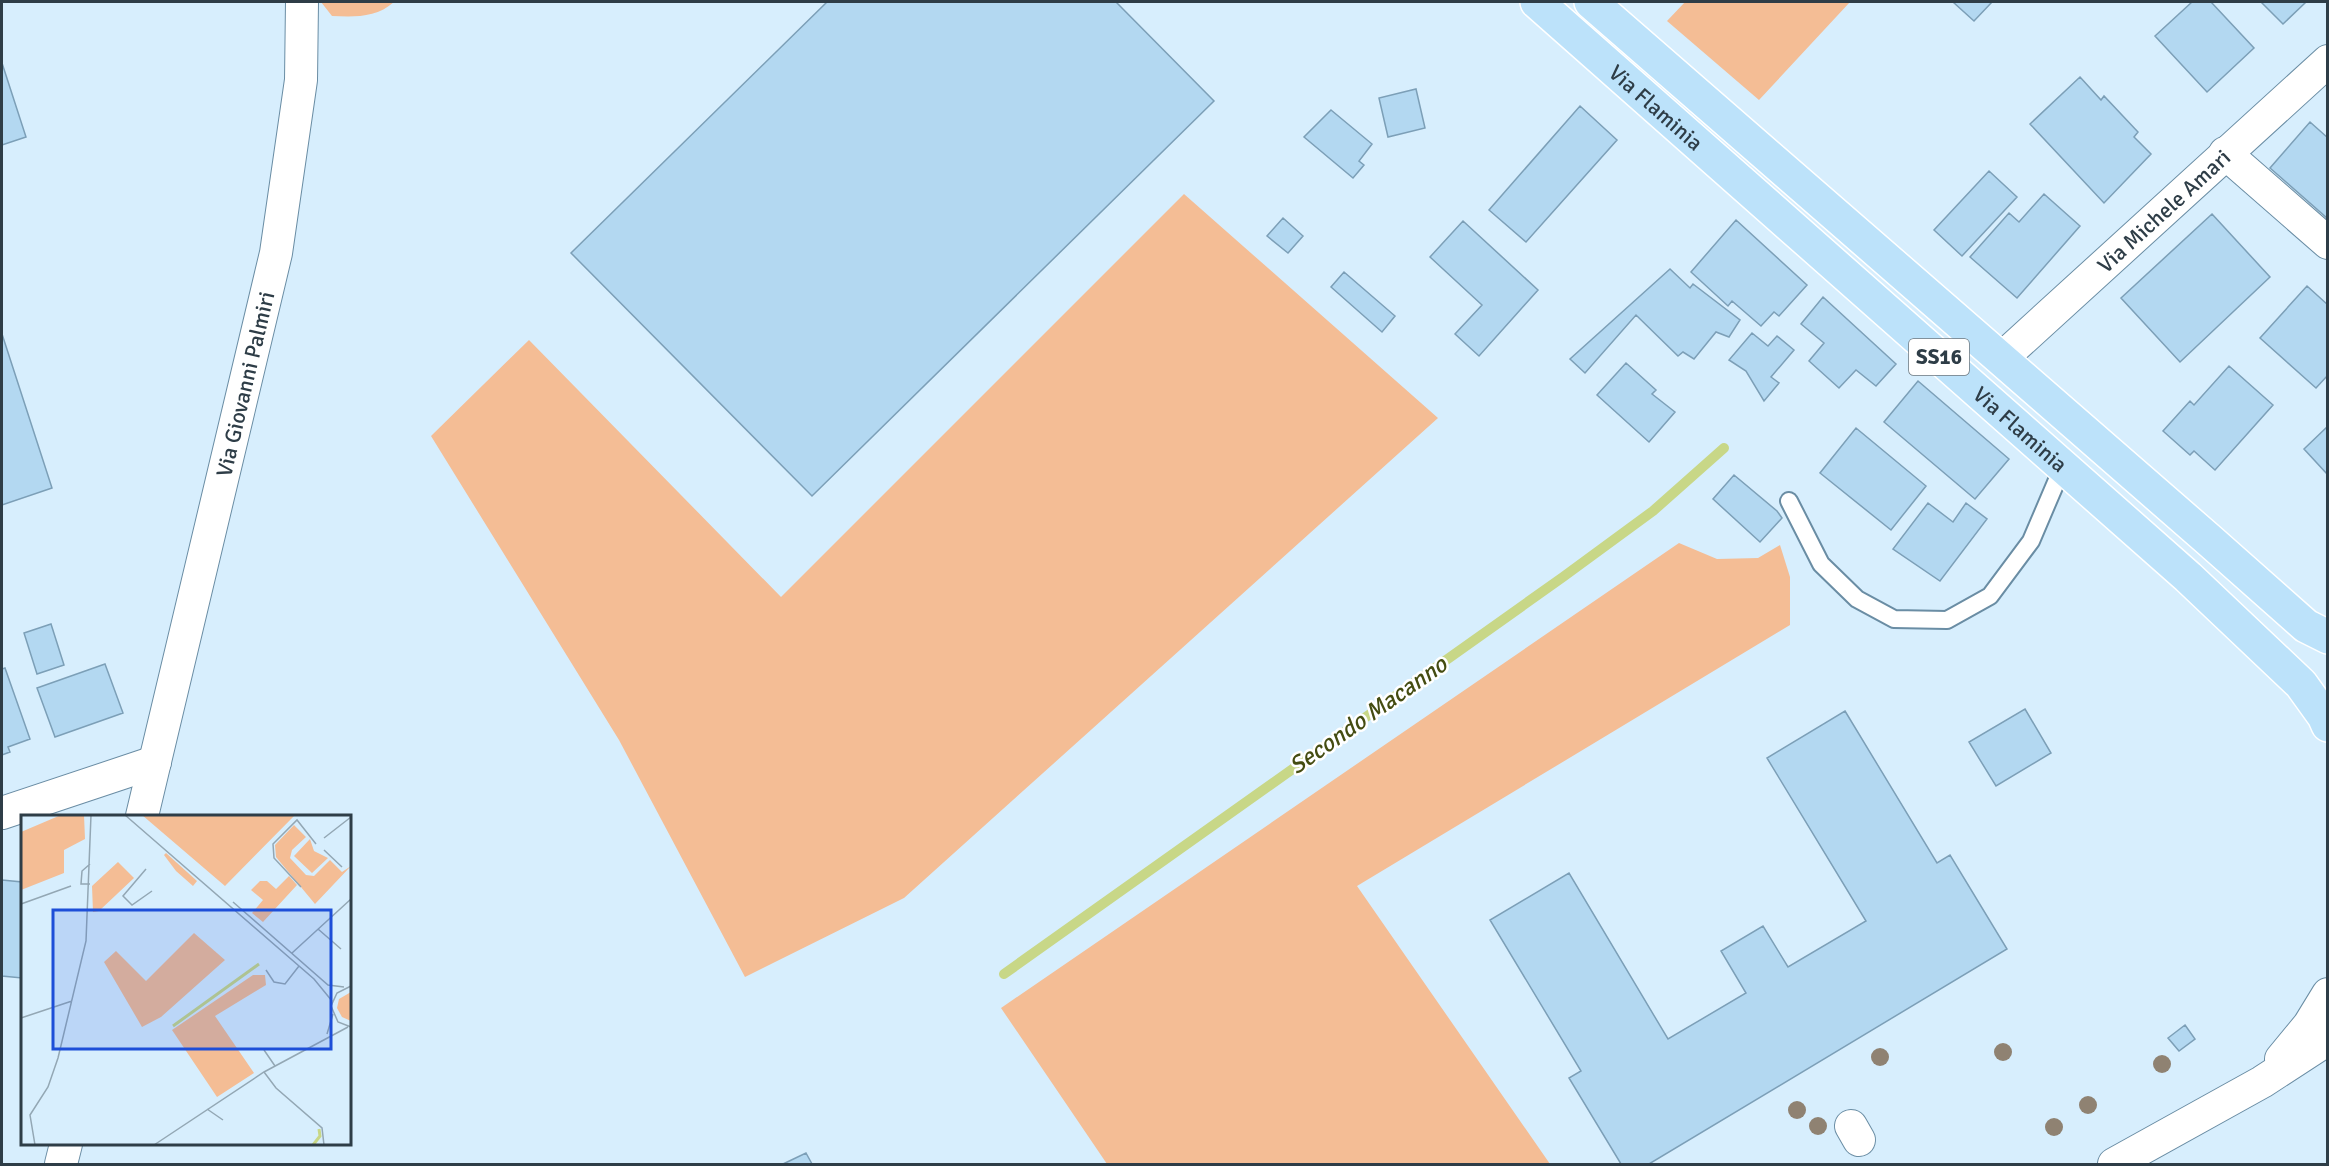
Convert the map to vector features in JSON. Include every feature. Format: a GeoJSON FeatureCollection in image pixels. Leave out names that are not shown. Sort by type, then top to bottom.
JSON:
{"type":"FeatureCollection","features":[{"type":"Feature","properties":{"kind":"main road","name":"Via Flaminia"},"geometry":{"type":"LineString","coordinates":[[1537,2],[2188,577],[2301,684],[2328,725]]}},
{"type":"Feature","properties":{"kind":"main road","name":"Via Flaminia"},"geometry":{"type":"LineString","coordinates":[[1590,2],[2306,626],[2328,637]]}},
{"type":"Feature","properties":{"kind":"street","name":"Via Giovanni Palmiri"},"geometry":{"type":"LineString","coordinates":[[142,815],[276,254],[301,80],[302,2]]}},
{"type":"Feature","properties":{"kind":"street","name":"Via Michele Amari"},"geometry":{"type":"LineString","coordinates":[[2001,359],[2328,61]]}},
{"type":"Feature","properties":{"kind":"street"},"geometry":{"type":"LineString","coordinates":[[2225,153],[2328,243]]}},
{"type":"Feature","properties":{"kind":"street"},"geometry":{"type":"LineString","coordinates":[[2,813],[154,762]]}},
{"type":"Feature","properties":{"kind":"street"},"geometry":{"type":"LineString","coordinates":[[2262,1082],[2309,1025],[2328,994]]}},
{"type":"Feature","properties":{"kind":"street"},"geometry":{"type":"LineString","coordinates":[[2114,1164],[2262,1082],[2328,1039]]}},
{"type":"Feature","properties":{"kind":"street"},"geometry":{"type":"LineString","coordinates":[[61,1164],[66,1145]]}},
{"type":"Feature","properties":{"kind":"lane"},"geometry":{"type":"LineString","coordinates":[[1789,501],[1821,564],[1857,599],[1894,619],[1947,620],[1990,596],[2031,541],[2063,466]]}},
{"type":"Feature","properties":{"kind":"shaded area"},"geometry":{"type":"Polygon","coordinates":[[[321,2],[394,2],[372,14],[332,16],[321,2]]]}},
{"type":"Feature","properties":{"kind":"shaded area"},"geometry":{"type":"Polygon","coordinates":[[[1685,2],[1850,2],[1759,100],[1667,21],[1685,2]]]}},
{"type":"Feature","properties":{"kind":"shaded area"},"geometry":{"type":"Polygon","coordinates":[[[1184,194],[1438,418],[904,898],[745,977],[619,740],[431,436],[529,340],[781,597],[1184,194]]]}},
{"type":"Feature","properties":{"kind":"shaded area"},"geometry":{"type":"Polygon","coordinates":[[[1679,543],[1717,559],[1758,558],[1780,545],[1790,577],[1790,625],[1357,886],[1550,1164],[1107,1164],[1001,1008],[1679,543]]]}},
{"type":"Feature","properties":{"kind":"building"},"geometry":{"type":"Polygon","coordinates":[[[827,2],[1116,2],[1214,101],[812,496],[571,253],[827,2]]]}},
{"type":"Feature","properties":{"kind":"building"},"geometry":{"type":"Polygon","coordinates":[[[1953,2],[1992,2],[1974,21],[1953,2]]]}},
{"type":"Feature","properties":{"kind":"building"},"geometry":{"type":"Polygon","coordinates":[[[2192,2],[2211,2],[2254,48],[2207,92],[2155,36],[2192,2]]]}},
{"type":"Feature","properties":{"kind":"building"},"geometry":{"type":"Polygon","coordinates":[[[2261,2],[2306,2],[2283,24],[2261,2]]]}},
{"type":"Feature","properties":{"kind":"building"},"geometry":{"type":"Polygon","coordinates":[[[2,63],[26,137],[2,145],[2,63]]]}},
{"type":"Feature","properties":{"kind":"building"},"geometry":{"type":"Polygon","coordinates":[[[2080,77],[2101,100],[2104,96],[2138,132],[2134,137],[2151,154],[2104,203],[2030,124],[2080,77]]]}},
{"type":"Feature","properties":{"kind":"building"},"geometry":{"type":"Polygon","coordinates":[[[1416,89],[1425,128],[1388,137],[1379,98],[1416,89]]]}},
{"type":"Feature","properties":{"kind":"building"},"geometry":{"type":"Polygon","coordinates":[[[1580,106],[1617,140],[1526,242],[1489,210],[1580,106]]]}},
{"type":"Feature","properties":{"kind":"building"},"geometry":{"type":"Polygon","coordinates":[[[1331,110],[1372,144],[1359,161],[1364,165],[1353,178],[1304,137],[1331,110]]]}},
{"type":"Feature","properties":{"kind":"building"},"geometry":{"type":"Polygon","coordinates":[[[2310,122],[2328,138],[2327,218],[2270,168],[2310,122]]]}},
{"type":"Feature","properties":{"kind":"building"},"geometry":{"type":"Polygon","coordinates":[[[1989,171],[2017,197],[1962,256],[1934,230],[1989,171]]]}},
{"type":"Feature","properties":{"kind":"building"},"geometry":{"type":"Polygon","coordinates":[[[2044,194],[2080,226],[2017,298],[1970,257],[2009,213],[2019,222],[2044,194]]]}},
{"type":"Feature","properties":{"kind":"building"},"geometry":{"type":"Polygon","coordinates":[[[2212,214],[2270,277],[2180,362],[2121,298],[2212,214]]]}},
{"type":"Feature","properties":{"kind":"building"},"geometry":{"type":"Polygon","coordinates":[[[1283,218],[1303,236],[1288,253],[1267,236],[1283,218]]]}},
{"type":"Feature","properties":{"kind":"building"},"geometry":{"type":"Polygon","coordinates":[[[1736,220],[1807,285],[1779,316],[1774,312],[1761,326],[1732,301],[1728,306],[1691,272],[1736,220]]]}},
{"type":"Feature","properties":{"kind":"building"},"geometry":{"type":"Polygon","coordinates":[[[1463,221],[1538,290],[1479,356],[1455,334],[1482,305],[1430,257],[1463,221]]]}},
{"type":"Feature","properties":{"kind":"building"},"geometry":{"type":"Polygon","coordinates":[[[1670,269],[1690,288],[1693,284],[1740,320],[1729,337],[1716,332],[1694,359],[1683,352],[1678,356],[1636,315],[1585,373],[1570,359],[1670,269]]]}},
{"type":"Feature","properties":{"kind":"building"},"geometry":{"type":"Polygon","coordinates":[[[1344,272],[1395,316],[1382,332],[1331,287],[1344,272]]]}},
{"type":"Feature","properties":{"kind":"building"},"geometry":{"type":"Polygon","coordinates":[[[2307,286],[2328,305],[2328,375],[2316,388],[2260,338],[2307,286]]]}},
{"type":"Feature","properties":{"kind":"building"},"geometry":{"type":"Polygon","coordinates":[[[1823,297],[1896,364],[1876,386],[1856,370],[1839,388],[1809,361],[1824,343],[1801,324],[1823,297]]]}},
{"type":"Feature","properties":{"kind":"building"},"geometry":{"type":"Polygon","coordinates":[[[1752,333],[1768,346],[1777,336],[1794,350],[1771,377],[1779,383],[1764,401],[1746,371],[1729,360],[1752,333]]]}},
{"type":"Feature","properties":{"kind":"building"},"geometry":{"type":"Polygon","coordinates":[[[2,334],[52,488],[2,505],[2,334]]]}},
{"type":"Feature","properties":{"kind":"building"},"geometry":{"type":"Polygon","coordinates":[[[1626,363],[1656,390],[1652,394],[1675,412],[1649,442],[1597,395],[1626,363]]]}},
{"type":"Feature","properties":{"kind":"building"},"geometry":{"type":"Polygon","coordinates":[[[2229,366],[2273,405],[2215,470],[2194,451],[2190,455],[2163,431],[2190,401],[2194,405],[2229,366]]]}},
{"type":"Feature","properties":{"kind":"building"},"geometry":{"type":"Polygon","coordinates":[[[1918,381],[2009,459],[1975,499],[1884,422],[1918,381]]]}},
{"type":"Feature","properties":{"kind":"building"},"geometry":{"type":"Polygon","coordinates":[[[2328,426],[2328,475],[2304,449],[2328,426]]]}},
{"type":"Feature","properties":{"kind":"building"},"geometry":{"type":"Polygon","coordinates":[[[1856,428],[1926,486],[1891,530],[1820,473],[1856,428]]]}},
{"type":"Feature","properties":{"kind":"building"},"geometry":{"type":"Polygon","coordinates":[[[1734,475],[1777,511],[1782,518],[1760,542],[1713,499],[1734,475]]]}},
{"type":"Feature","properties":{"kind":"building"},"geometry":{"type":"Polygon","coordinates":[[[1928,503],[1953,522],[1966,503],[1987,519],[1940,581],[1893,549],[1928,503]]]}},
{"type":"Feature","properties":{"kind":"building"},"geometry":{"type":"Polygon","coordinates":[[[51,624],[64,665],[37,674],[24,633],[51,624]]]}},
{"type":"Feature","properties":{"kind":"building"},"geometry":{"type":"Polygon","coordinates":[[[105,664],[123,713],[55,737],[37,688],[105,664]]]}},
{"type":"Feature","properties":{"kind":"building"},"geometry":{"type":"Polygon","coordinates":[[[5,668],[30,739],[8,747],[10,752],[2,755],[2,669],[5,668]]]}},
{"type":"Feature","properties":{"kind":"building"},"geometry":{"type":"Polygon","coordinates":[[[2025,709],[2051,753],[1996,786],[1969,742],[2025,709]]]}},
{"type":"Feature","properties":{"kind":"building"},"geometry":{"type":"Polygon","coordinates":[[[1845,711],[1937,863],[1950,855],[2007,949],[1649,1164],[1621,1164],[1569,1078],[1581,1071],[1490,920],[1569,873],[1668,1039],[1746,993],[1721,951],[1763,926],[1788,967],[1866,921],[1767,758],[1845,711]]]}},
{"type":"Feature","properties":{"kind":"building"},"geometry":{"type":"Polygon","coordinates":[[[2,880],[21,882],[21,978],[2,976],[2,880]]]}},
{"type":"Feature","properties":{"kind":"building"},"geometry":{"type":"Polygon","coordinates":[[[2185,1025],[2195,1039],[2179,1051],[2168,1038],[2185,1025]]]}},
{"type":"Feature","properties":{"kind":"building"},"geometry":{"type":"Polygon","coordinates":[[[806,1153],[812,1164],[783,1164],[806,1153]]]}},
{"type":"Feature","properties":{"kind":"waterway","name":"Secondo Macanno"},"geometry":{"type":"LineString","coordinates":[[1004,974],[1563,577],[1653,511],[1724,448]]}}]}
